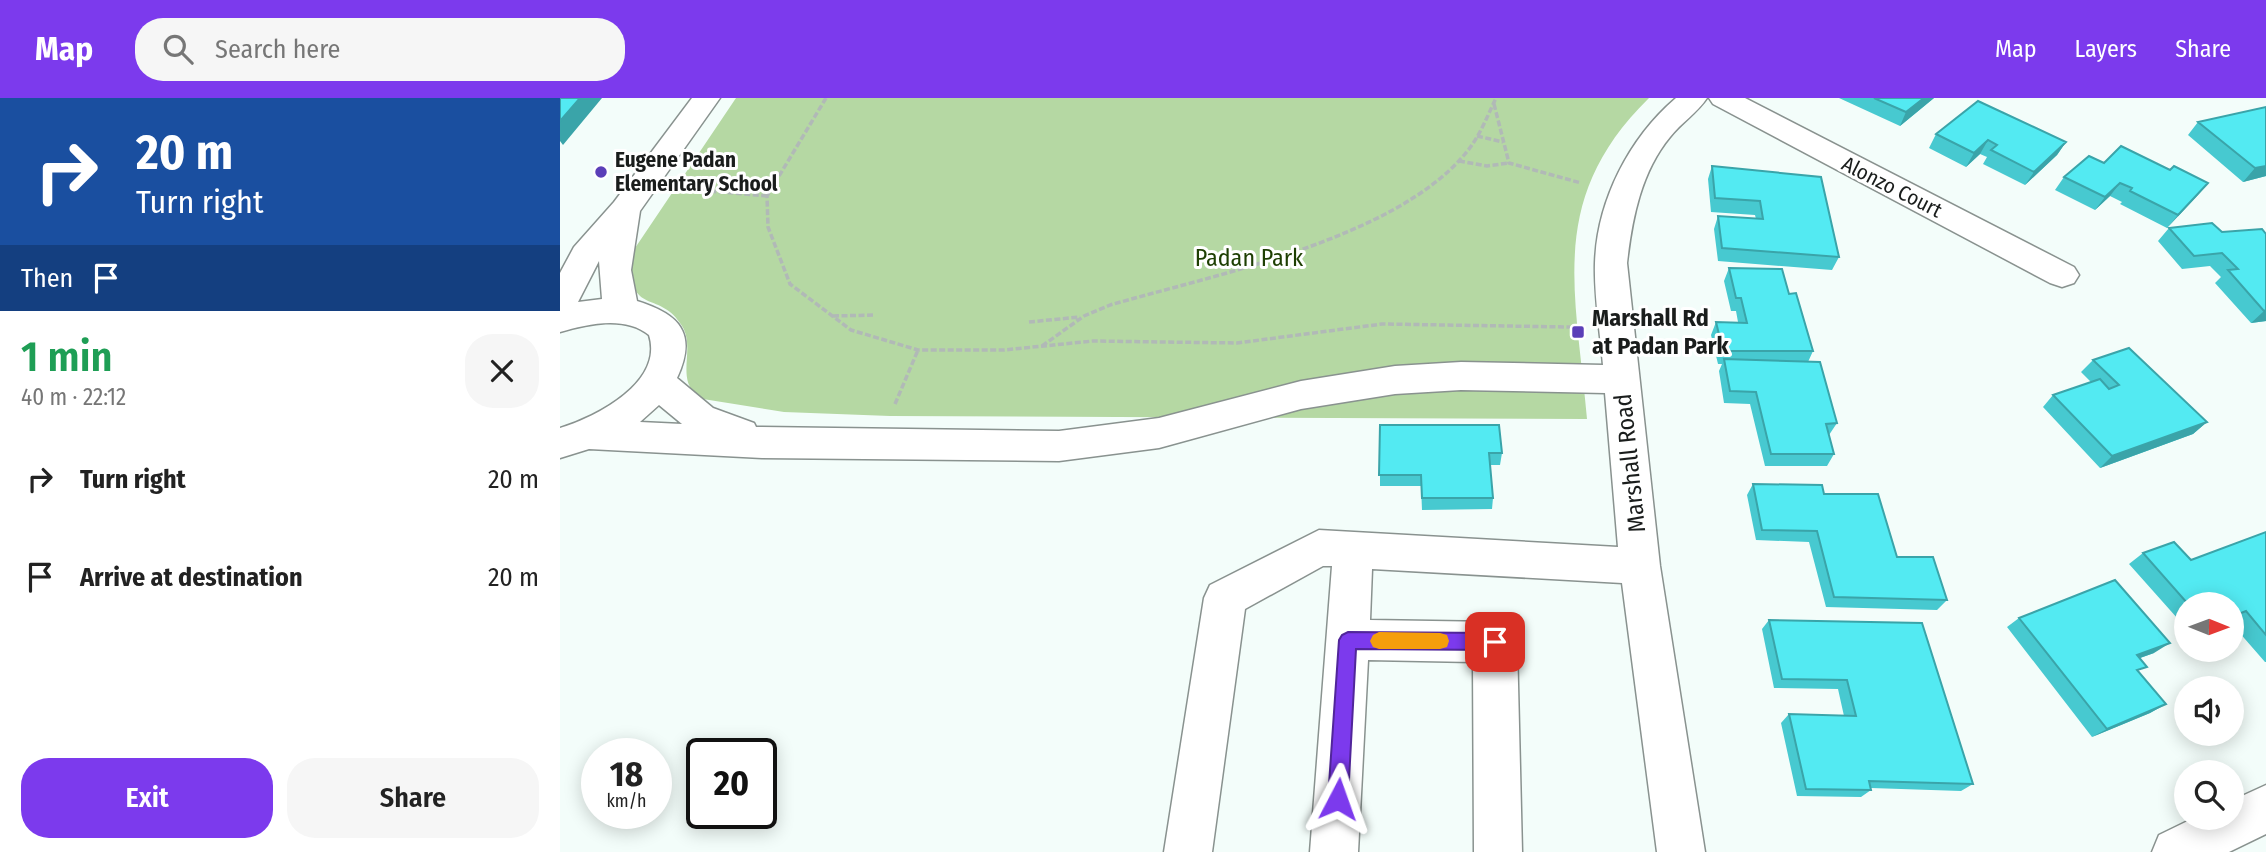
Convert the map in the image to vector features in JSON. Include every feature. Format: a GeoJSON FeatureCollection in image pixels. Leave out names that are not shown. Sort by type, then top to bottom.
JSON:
{"type":"FeatureCollection","features":[{"type":"Feature","properties":{"kind":"street"},"geometry":{"type":"LineString","coordinates":[[560,304],[590,247],[625,209],[706,98]]}},
{"type":"Feature","properties":{"kind":"street","name":"Marshall Road"},"geometry":{"type":"LineString","coordinates":[[1681,852],[1640,566],[1612,263],[1621,200],[1631,173],[1652,138],[1676,111],[1693,98]]}},
{"type":"Feature","properties":{"kind":"street","name":"Alonzo Court"},"geometry":{"type":"LineString","coordinates":[[1723,98],[2062,275]]}},
{"type":"Feature","properties":{"kind":"street"},"geometry":{"type":"LineString","coordinates":[[622,309],[614,282],[612,261],[625,209]]}},
{"type":"Feature","properties":{"kind":"street"},"geometry":{"type":"LineString","coordinates":[[560,319],[600,310],[622,309],[641,313],[656,321],[665,332],[669,347],[666,364],[656,382],[640,401],[575,439]]}},
{"type":"Feature","properties":{"kind":"street"},"geometry":{"type":"LineString","coordinates":[[575,439],[1059,446],[1159,433],[1301,396],[1395,380],[1461,376],[1622,379]]}},
{"type":"Feature","properties":{"kind":"street"},"geometry":{"type":"LineString","coordinates":[[656,382],[700,418],[762,443]]}},
{"type":"Feature","properties":{"kind":"street"},"geometry":{"type":"LineString","coordinates":[[1188,852],[1225,598],[1319,548],[1640,566]]}},
{"type":"Feature","properties":{"kind":"street"},"geometry":{"type":"LineString","coordinates":[[1334,852],[1353,551]]}},
{"type":"Feature","properties":{"kind":"street"},"geometry":{"type":"LineString","coordinates":[[1348,640],[1495,642],[1498,852]]}},
{"type":"Feature","properties":{"kind":"street"},"geometry":{"type":"LineString","coordinates":[[2176,852],[2266,809]]}},
{"type":"Feature","properties":{"kind":"path"},"geometry":{"type":"LineString","coordinates":[[826,98],[767,196],[768,228],[790,284],[851,330],[918,350],[1004,350],[1093,341],[1237,343],[1382,324],[1466,323],[1570,327]]}},
{"type":"Feature","properties":{"kind":"path"},"geometry":{"type":"LineString","coordinates":[[1041,346],[1084,317],[1110,305],[1328,241],[1394,210],[1459,161],[1477,136],[1495,100]]}},
{"type":"Feature","properties":{"kind":"path"},"geometry":{"type":"LineString","coordinates":[[1495,100],[1509,163]]}},
{"type":"Feature","properties":{"kind":"path"},"geometry":{"type":"LineString","coordinates":[[1477,136],[1503,142]]}},
{"type":"Feature","properties":{"kind":"path"},"geometry":{"type":"LineString","coordinates":[[1459,161],[1487,166],[1509,163],[1581,183]]}},
{"type":"Feature","properties":{"kind":"path"},"geometry":{"type":"LineString","coordinates":[[674,188],[767,196]]}},
{"type":"Feature","properties":{"kind":"path"},"geometry":{"type":"LineString","coordinates":[[832,316],[875,315]]}},
{"type":"Feature","properties":{"kind":"path"},"geometry":{"type":"LineString","coordinates":[[1029,322],[1084,317]]}},
{"type":"Feature","properties":{"kind":"path"},"geometry":{"type":"LineString","coordinates":[[890,416],[918,350]]}},
{"type":"Feature","properties":{"kind":"green space","name":"Padan Park"},"geometry":{"type":"Polygon","coordinates":[[[736,98],[1649,98],[1616,136],[1594,173],[1581,210],[1575,248],[1575,288],[1587,419],[890,416],[784,412],[703,399],[689,384],[686,335],[682,326],[664,308],[639,295],[631,274],[631,254],[736,98]]]}},
{"type":"Feature","properties":{"kind":"building"},"geometry":{"type":"Polygon","coordinates":[[[560,98],[580,98],[560,121],[560,98]]]}},
{"type":"Feature","properties":{"kind":"building"},"geometry":{"type":"Polygon","coordinates":[[[1874,98],[1924,98],[1906,112],[1874,98]]]}},
{"type":"Feature","properties":{"kind":"building"},"geometry":{"type":"Polygon","coordinates":[[[1978,101],[2066,142],[2034,172],[1991,150],[1997,145],[1988,140],[1974,153],[1936,134],[1978,101]]]}},
{"type":"Feature","properties":{"kind":"building"},"geometry":{"type":"Polygon","coordinates":[[[2266,107],[2266,166],[2255,168],[2198,122],[2266,107]]]}},
{"type":"Feature","properties":{"kind":"building"},"geometry":{"type":"Polygon","coordinates":[[[2121,146],[2170,170],[2174,166],[2208,183],[2178,215],[2130,191],[2132,188],[2120,183],[2105,197],[2064,177],[2089,156],[2104,163],[2121,146]]]}},
{"type":"Feature","properties":{"kind":"building"},"geometry":{"type":"Polygon","coordinates":[[[1712,166],[1821,177],[1839,257],[1722,248],[1718,216],[1763,219],[1760,201],[1715,198],[1712,166]]]}},
{"type":"Feature","properties":{"kind":"building"},"geometry":{"type":"Polygon","coordinates":[[[2212,223],[2222,232],[2262,229],[2266,234],[2266,310],[2264,311],[2228,270],[2238,269],[2222,253],[2194,256],[2169,228],[2212,223]]]}},
{"type":"Feature","properties":{"kind":"building"},"geometry":{"type":"Polygon","coordinates":[[[1729,268],[1782,269],[1789,294],[1796,293],[1813,351],[1723,351],[1716,322],[1747,323],[1741,298],[1736,298],[1729,268]]]}},
{"type":"Feature","properties":{"kind":"building"},"geometry":{"type":"Polygon","coordinates":[[[2129,348],[2207,422],[2112,456],[2053,395],[2100,379],[2109,389],[2119,385],[2093,360],[2129,348]]]}},
{"type":"Feature","properties":{"kind":"building"},"geometry":{"type":"Polygon","coordinates":[[[1724,359],[1820,362],[1837,423],[1826,424],[1834,454],[1771,454],[1756,392],[1730,391],[1724,359]]]}},
{"type":"Feature","properties":{"kind":"building"},"geometry":{"type":"Polygon","coordinates":[[[1380,425],[1499,425],[1502,453],[1489,453],[1493,498],[1422,498],[1421,475],[1379,475],[1380,425]]]}},
{"type":"Feature","properties":{"kind":"building"},"geometry":{"type":"Polygon","coordinates":[[[1753,484],[1822,485],[1824,494],[1878,494],[1897,557],[1933,557],[1947,600],[1834,597],[1817,531],[1762,530],[1753,484]]]}},
{"type":"Feature","properties":{"kind":"building"},"geometry":{"type":"Polygon","coordinates":[[[2266,532],[2266,635],[2244,612],[2244,592],[2177,592],[2143,553],[2174,542],[2191,560],[2266,532]]]}},
{"type":"Feature","properties":{"kind":"building"},"geometry":{"type":"Polygon","coordinates":[[[2115,580],[2170,643],[2137,655],[2147,667],[2137,670],[2166,704],[2107,729],[2019,618],[2115,580]]]}},
{"type":"Feature","properties":{"kind":"building"},"geometry":{"type":"Polygon","coordinates":[[[1769,620],[1922,623],[1973,784],[1869,781],[1871,790],[1806,789],[1789,714],[1856,716],[1847,680],[1782,679],[1769,620]]]}},
{"type":"Feature","properties":{"kind":"slow traffic"},"geometry":{"type":"LineString","coordinates":[[1379,641],[1440,641]]}},
{"type":"Feature","properties":{"kind":"place","name":"Eugene Padan Elementary School"},"geometry":{"type":"Point","coordinates":[601,172]}},
{"type":"Feature","properties":{"kind":"place","name":"Marshall Rd at Padan Park"},"geometry":{"type":"Point","coordinates":[1578,332]}},
{"type":"Feature","properties":{"kind":"route"},"geometry":{"type":"LineString","coordinates":[[1338,799],[1348,640],[1495,642]]}}]}
